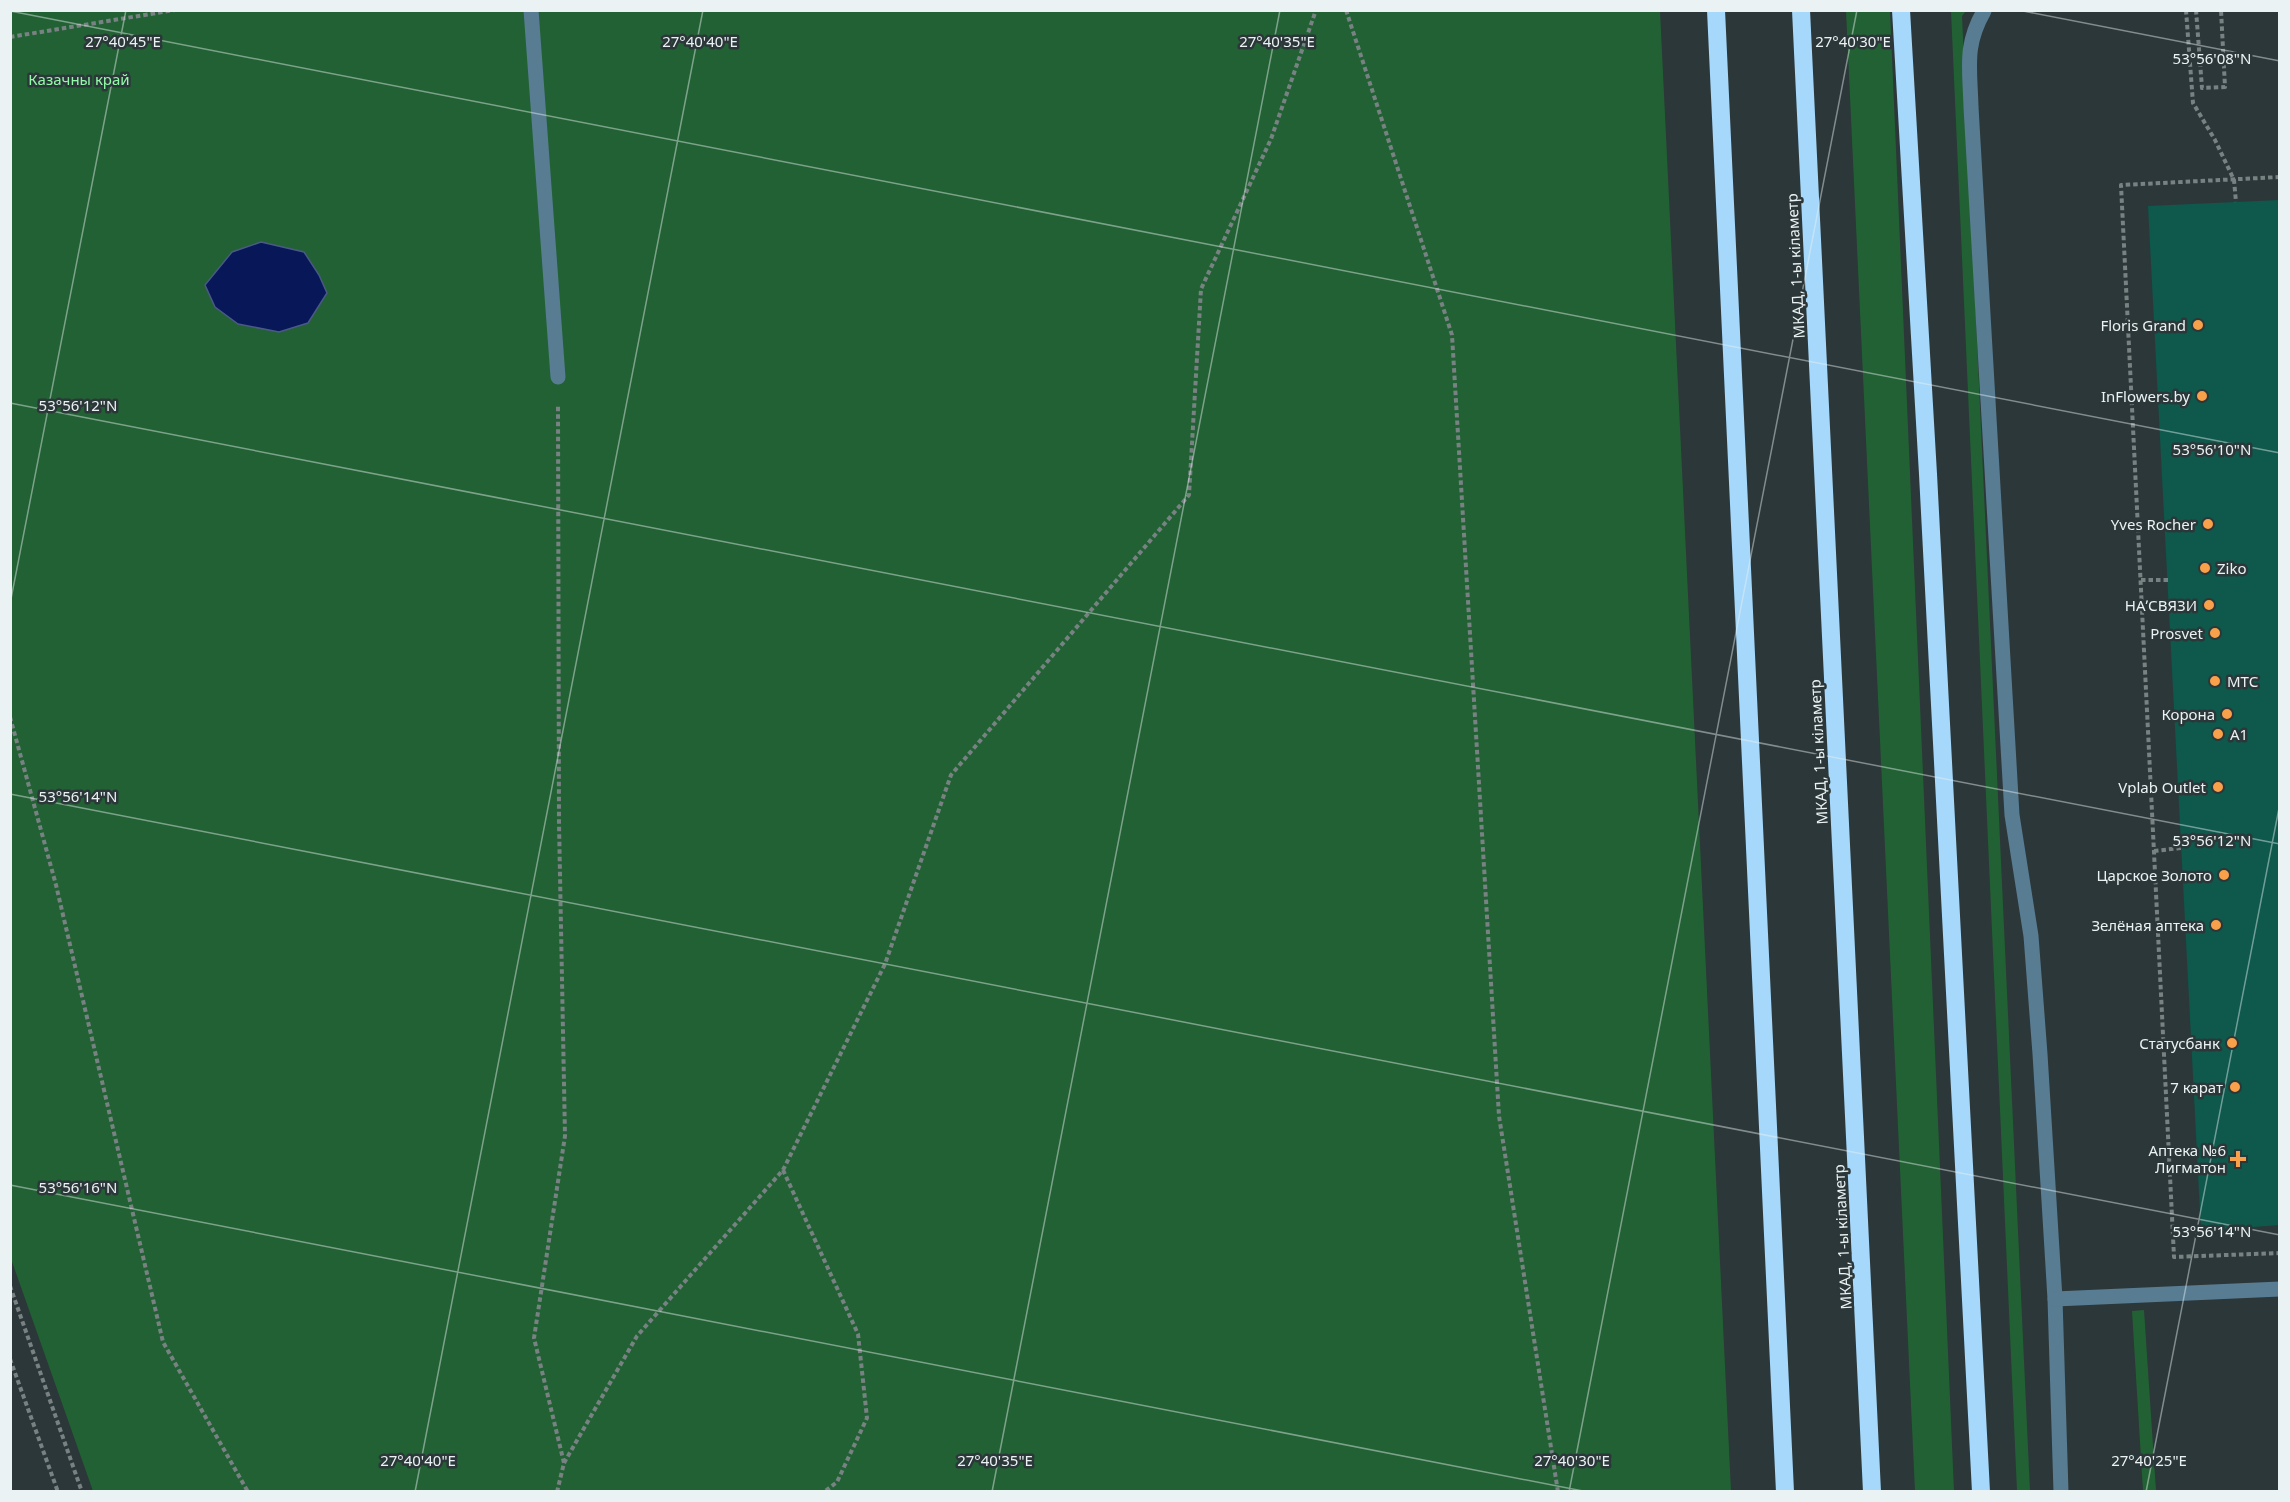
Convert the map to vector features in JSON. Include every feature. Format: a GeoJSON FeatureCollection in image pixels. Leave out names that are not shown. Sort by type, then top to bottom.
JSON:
{"type":"FeatureCollection","features":[{"type":"Feature","properties":{"kind":"highway"},"geometry":{"type":"LineString","coordinates":[[1716,10],[1785,1491]]}},
{"type":"Feature","properties":{"kind":"highway","name":"МКАД, 1-ы кіламетр"},"geometry":{"type":"LineString","coordinates":[[1801,10],[1872,1491]]}},
{"type":"Feature","properties":{"kind":"highway"},"geometry":{"type":"LineString","coordinates":[[1901,10],[1928,474],[1981,1491]]}},
{"type":"Feature","properties":{"kind":"lane"},"geometry":{"type":"LineString","coordinates":[[531,10],[558,377]]}},
{"type":"Feature","properties":{"kind":"lane"},"geometry":{"type":"LineString","coordinates":[[1984,10],[1975,27],[1969,47],[1971,107],[2012,815],[2031,936],[2055,1299],[2061,1491]]}},
{"type":"Feature","properties":{"kind":"lane"},"geometry":{"type":"LineString","coordinates":[[2055,1299],[2280,1289]]}},
{"type":"Feature","properties":{"kind":"path"},"geometry":{"type":"LineString","coordinates":[[10,38],[176,10]]}},
{"type":"Feature","properties":{"kind":"path"},"geometry":{"type":"LineString","coordinates":[[557,1491],[564,1463],[637,1336],[783,1170],[885,964],[951,775],[1189,495],[1201,289],[1271,139],[1316,10]]}},
{"type":"Feature","properties":{"kind":"path"},"geometry":{"type":"LineString","coordinates":[[1346,10],[1452,335],[1499,1116],[1558,1491]]}},
{"type":"Feature","properties":{"kind":"path"},"geometry":{"type":"LineString","coordinates":[[2186,10],[2193,103],[2215,140],[2234,180],[2236,202]]}},
{"type":"Feature","properties":{"kind":"path"},"geometry":{"type":"LineString","coordinates":[[2196,10],[2202,88],[2225,87],[2221,10]]}},
{"type":"Feature","properties":{"kind":"path"},"geometry":{"type":"LineString","coordinates":[[2280,177],[2121,185],[2174,1257],[2280,1253]]}},
{"type":"Feature","properties":{"kind":"path"},"geometry":{"type":"LineString","coordinates":[[558,377],[559,823],[565,1136],[534,1338],[564,1463]]}},
{"type":"Feature","properties":{"kind":"path"},"geometry":{"type":"LineString","coordinates":[[2141,580],[2168,580]]}},
{"type":"Feature","properties":{"kind":"path"},"geometry":{"type":"LineString","coordinates":[[10,717],[56,885],[164,1342],[248,1491]]}},
{"type":"Feature","properties":{"kind":"path"},"geometry":{"type":"LineString","coordinates":[[2154,851],[2181,848]]}},
{"type":"Feature","properties":{"kind":"path"},"geometry":{"type":"LineString","coordinates":[[783,1170],[858,1334],[867,1418],[837,1482],[824,1491]]}},
{"type":"Feature","properties":{"kind":"path"},"geometry":{"type":"LineString","coordinates":[[10,1286],[82,1491]]}},
{"type":"Feature","properties":{"kind":"path"},"geometry":{"type":"LineString","coordinates":[[10,1359],[58,1491]]}},
{"type":"Feature","properties":{"kind":"green space","name":"Казачны край"},"geometry":{"type":"Polygon","coordinates":[[[10,11],[1660,11],[1731,1491],[93,1491],[10,1256],[10,11]]]}},
{"type":"Feature","properties":{"kind":"green space"},"geometry":{"type":"Polygon","coordinates":[[[1846,11],[1890,11],[1954,1491],[1915,1491],[1846,11]]]}},
{"type":"Feature","properties":{"kind":"green space"},"geometry":{"type":"Polygon","coordinates":[[[1951,11],[1966,11],[1962,16],[2030,1491],[2017,1491],[1951,11]]]}},
{"type":"Feature","properties":{"kind":"green space"},"geometry":{"type":"Polygon","coordinates":[[[2144,1310],[2156,1491],[2143,1491],[2132,1311],[2144,1310]]]}},
{"type":"Feature","properties":{"kind":"shaded area"},"geometry":{"type":"Polygon","coordinates":[[[261,242],[304,252],[319,275],[327,293],[308,323],[279,332],[238,324],[215,307],[205,285],[232,252],[261,242]]]}},
{"type":"Feature","properties":{"kind":"building","name":"Корона"},"geometry":{"type":"Polygon","coordinates":[[[2280,200],[2280,1225],[2201,1231],[2148,206],[2280,200]]]}},
{"type":"Feature","properties":{"kind":"place","name":"Floris Grand"},"geometry":{"type":"Point","coordinates":[2198,325]}},
{"type":"Feature","properties":{"kind":"place","name":"InFlowers.by"},"geometry":{"type":"Point","coordinates":[2202,396]}},
{"type":"Feature","properties":{"kind":"place","name":"Yves Rocher"},"geometry":{"type":"Point","coordinates":[2208,524]}},
{"type":"Feature","properties":{"kind":"place","name":"Ziko"},"geometry":{"type":"Point","coordinates":[2205,568]}},
{"type":"Feature","properties":{"kind":"place","name":"НАʼСВЯЗИ"},"geometry":{"type":"Point","coordinates":[2209,605]}},
{"type":"Feature","properties":{"kind":"place","name":"Prosvet"},"geometry":{"type":"Point","coordinates":[2215,633]}},
{"type":"Feature","properties":{"kind":"place","name":"МТС"},"geometry":{"type":"Point","coordinates":[2215,681]}},
{"type":"Feature","properties":{"kind":"place","name":"Корона"},"geometry":{"type":"Point","coordinates":[2227,714]}},
{"type":"Feature","properties":{"kind":"place","name":"A1"},"geometry":{"type":"Point","coordinates":[2218,734]}},
{"type":"Feature","properties":{"kind":"place","name":"Vplab Outlet"},"geometry":{"type":"Point","coordinates":[2218,787]}},
{"type":"Feature","properties":{"kind":"place","name":"Царское Золото"},"geometry":{"type":"Point","coordinates":[2224,875]}},
{"type":"Feature","properties":{"kind":"place","name":"Зелёная аптека"},"geometry":{"type":"Point","coordinates":[2216,925]}},
{"type":"Feature","properties":{"kind":"place","name":"Статусбанк"},"geometry":{"type":"Point","coordinates":[2232,1043]}},
{"type":"Feature","properties":{"kind":"place","name":"7 карат"},"geometry":{"type":"Point","coordinates":[2235,1087]}},
{"type":"Feature","properties":{"kind":"place","name":"Аптека №6 Лигматон"},"geometry":{"type":"Point","coordinates":[2238,1159]}}]}
